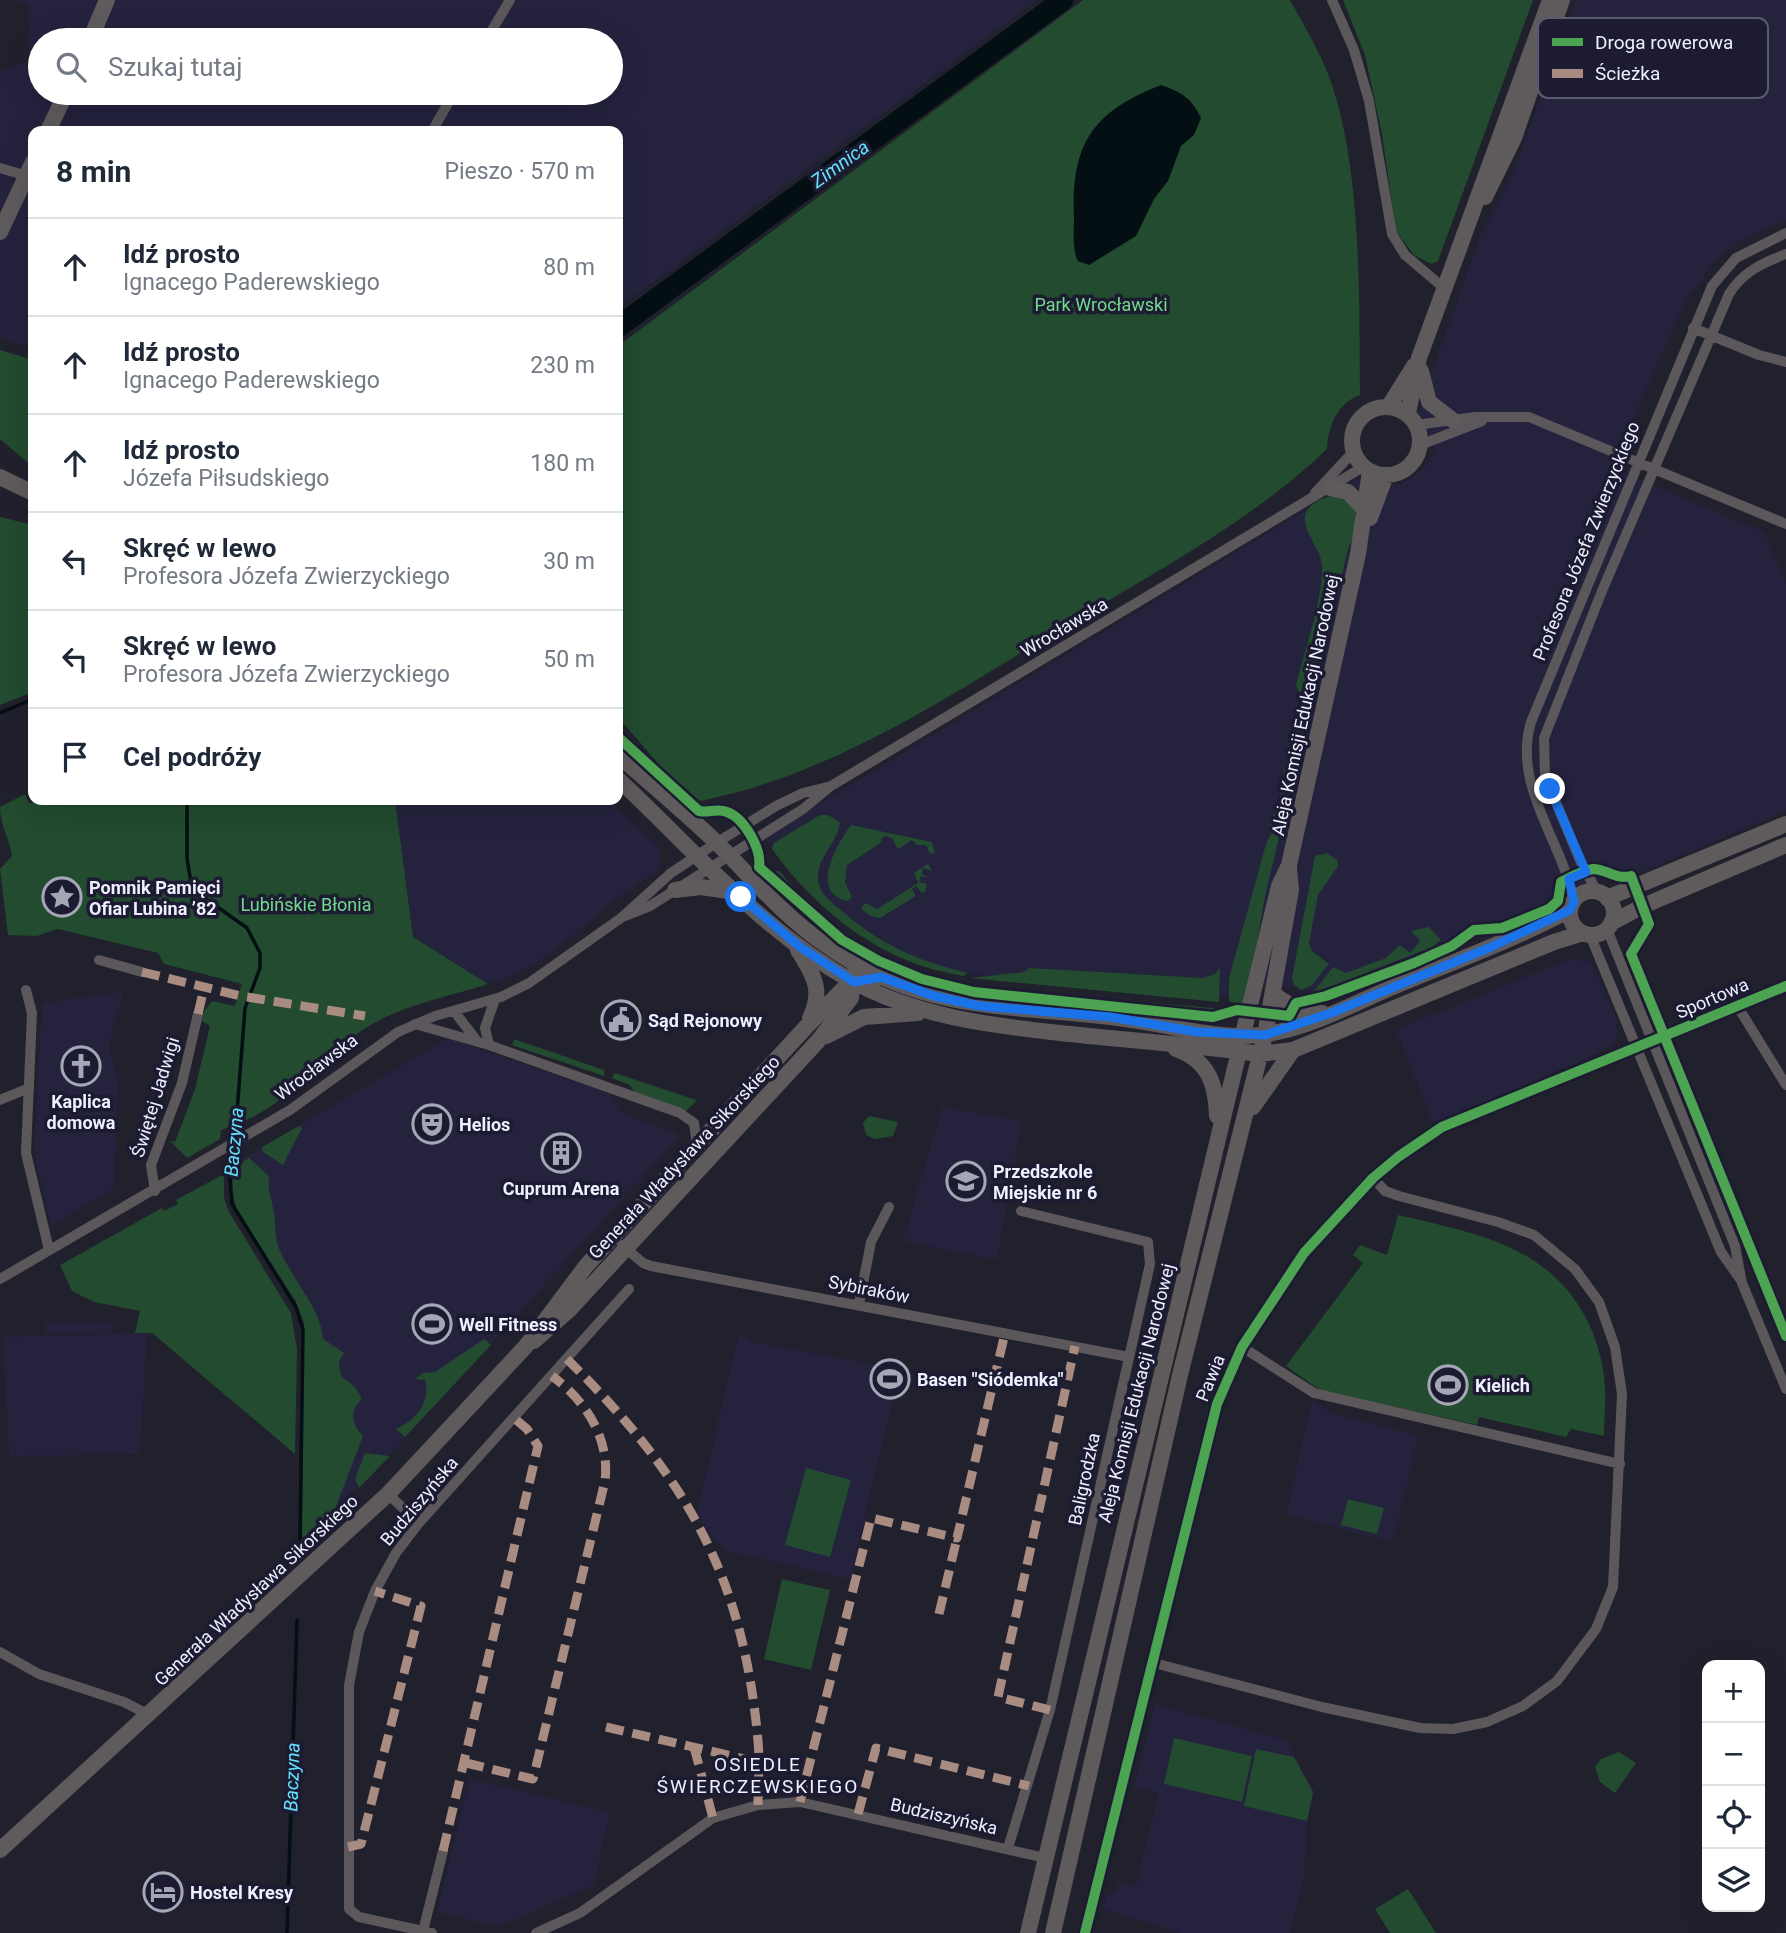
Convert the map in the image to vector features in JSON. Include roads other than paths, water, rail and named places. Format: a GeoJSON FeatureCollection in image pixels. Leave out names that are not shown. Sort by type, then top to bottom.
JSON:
{"type":"FeatureCollection","features":[{"type":"Feature","properties":{"kind":"street"},"geometry":{"type":"LineString","coordinates":[[95,28],[107,0]]}},
{"type":"Feature","properties":{"kind":"street"},"geometry":{"type":"LineString","coordinates":[[493,28],[510,0]]}},
{"type":"Feature","properties":{"kind":"street"},"geometry":{"type":"LineString","coordinates":[[1332,0],[1354,50],[1369,101],[1391,233],[1405,255],[1445,289]]}},
{"type":"Feature","properties":{"kind":"street"},"geometry":{"type":"LineString","coordinates":[[1543,18],[1550,0]]}},
{"type":"Feature","properties":{"kind":"street"},"geometry":{"type":"LineString","coordinates":[[1555,18],[1562,0]]}},
{"type":"Feature","properties":{"kind":"street"},"geometry":{"type":"LineString","coordinates":[[1389,406],[1419,358],[1538,32]]}},
{"type":"Feature","properties":{"kind":"street"},"geometry":{"type":"LineString","coordinates":[[1470,224],[1502,166],[1538,66]]}},
{"type":"Feature","properties":{"kind":"street"},"geometry":{"type":"LineString","coordinates":[[50,126],[60,105]]}},
{"type":"Feature","properties":{"kind":"street"},"geometry":{"type":"LineString","coordinates":[[435,126],[447,105]]}},
{"type":"Feature","properties":{"kind":"street"},"geometry":{"type":"LineString","coordinates":[[0,168],[28,172]]}},
{"type":"Feature","properties":{"kind":"street"},"geometry":{"type":"LineString","coordinates":[[0,232],[28,178]]}},
{"type":"Feature","properties":{"kind":"street","name":"Profesora Józefa Zwierzyckiego"},"geometry":{"type":"LineString","coordinates":[[1572,906],[1569,879],[1528,778],[1525,756],[1527,734],[1637,461],[1712,286],[1723,271],[1752,248],[1786,233]]}},
{"type":"Feature","properties":{"kind":"street","name":"Profesora Józefa Zwierzyckiego"},"geometry":{"type":"LineString","coordinates":[[1603,895],[1582,865],[1545,776],[1544,737],[1654,468],[1735,284],[1759,265],[1786,254]]}},
{"type":"Feature","properties":{"kind":"street"},"geometry":{"type":"LineString","coordinates":[[1693,328],[1759,355],[1786,362]]}},
{"type":"Feature","properties":{"kind":"street"},"geometry":{"type":"LineString","coordinates":[[1419,358],[1412,419],[1420,445],[1412,463],[1396,474],[1373,471],[1353,452],[1352,432],[1356,423],[1370,410],[1389,406],[1412,419],[1454,421],[1495,416],[1529,417],[1786,524]]}},
{"type":"Feature","properties":{"kind":"street"},"geometry":{"type":"LineString","coordinates":[[1419,358],[1425,397],[1436,410],[1454,421]]}},
{"type":"Feature","properties":{"kind":"street"},"geometry":{"type":"LineString","coordinates":[[1420,445],[1495,416]]}},
{"type":"Feature","properties":{"kind":"street","name":"Wrocławska"},"geometry":{"type":"LineString","coordinates":[[1313,495],[1353,452]]}},
{"type":"Feature","properties":{"kind":"street","name":"Wrocławska"},"geometry":{"type":"LineString","coordinates":[[621,918],[643,909],[675,890],[803,809],[831,786],[1313,495],[1373,471]]}},
{"type":"Feature","properties":{"kind":"street","name":"Aleja Komisji Edukacji Narodowej"},"geometry":{"type":"LineString","coordinates":[[1358,554],[1373,471]]}},
{"type":"Feature","properties":{"kind":"street","name":"Aleja Komisji Edukacji Narodowej"},"geometry":{"type":"LineString","coordinates":[[1028,1933],[1240,1043],[1279,886],[1289,865],[1358,554],[1373,471]]}},
{"type":"Feature","properties":{"kind":"street"},"geometry":{"type":"LineString","coordinates":[[0,477],[28,490]]}},
{"type":"Feature","properties":{"kind":"street"},"geometry":{"type":"LineString","coordinates":[[1330,488],[1348,492],[1364,509]]}},
{"type":"Feature","properties":{"kind":"street"},"geometry":{"type":"LineString","coordinates":[[623,759],[729,855],[802,927],[849,960],[881,977],[934,996],[980,1006],[1111,1017],[1198,1032],[1240,1043],[1260,1054],[1293,1050],[1554,942],[1609,926],[1637,908],[1786,845]]}},
{"type":"Feature","properties":{"kind":"street"},"geometry":{"type":"LineString","coordinates":[[623,784],[735,892],[794,942],[854,982],[930,1013],[1011,1028],[1164,1044],[1240,1043],[1331,1013],[1491,947],[1572,906],[1587,892],[1603,895],[1786,824]]}},
{"type":"Feature","properties":{"kind":"street","name":"Wrocławska"},"geometry":{"type":"LineString","coordinates":[[0,1279],[290,1110],[382,1041],[415,1024],[495,999],[538,977],[621,918],[671,873],[716,843],[776,806],[803,793],[831,786]]}},
{"type":"Feature","properties":{"kind":"street","name":"Aleja Komisji Edukacji Narodowej"},"geometry":{"type":"LineString","coordinates":[[1053,1933],[1180,1375],[1265,1035],[1291,890],[1289,865]]}},
{"type":"Feature","properties":{"kind":"street"},"geometry":{"type":"LineString","coordinates":[[675,890],[701,887],[735,892]]}},
{"type":"Feature","properties":{"kind":"street"},"geometry":{"type":"LineString","coordinates":[[1603,895],[1614,910],[1609,926],[1652,1042],[1735,1246],[1742,1283]]}},
{"type":"Feature","properties":{"kind":"street"},"geometry":{"type":"LineString","coordinates":[[1572,906],[1573,924],[1586,934],[1639,1048],[1721,1252],[1742,1283],[1786,1389]]}},
{"type":"Feature","properties":{"kind":"street"},"geometry":{"type":"LineString","coordinates":[[794,942],[818,986],[817,1002],[806,1027]]}},
{"type":"Feature","properties":{"kind":"street"},"geometry":{"type":"LineString","coordinates":[[849,960],[854,982]]}},
{"type":"Feature","properties":{"kind":"street"},"geometry":{"type":"LineString","coordinates":[[99,961],[142,972]]}},
{"type":"Feature","properties":{"kind":"street"},"geometry":{"type":"LineString","coordinates":[[854,982],[881,977]]}},
{"type":"Feature","properties":{"kind":"street","name":"Generała Władysława Sikorskiego"},"geometry":{"type":"LineString","coordinates":[[0,1850],[388,1494],[526,1346],[558,1301],[613,1236],[806,1027],[854,982]]}},
{"type":"Feature","properties":{"kind":"street","name":"Generała Władysława Sikorskiego"},"geometry":{"type":"LineString","coordinates":[[526,1346],[548,1331],[818,1041],[851,998],[854,982]]}},
{"type":"Feature","properties":{"kind":"street","name":"Sportowa"},"geometry":{"type":"LineString","coordinates":[[1652,1042],[1786,986]]}},
{"type":"Feature","properties":{"kind":"street"},"geometry":{"type":"LineString","coordinates":[[26,990],[32,1013],[26,1153],[49,1250]]}},
{"type":"Feature","properties":{"kind":"street"},"geometry":{"type":"LineString","coordinates":[[1273,995],[1300,1012],[1331,1013]]}},
{"type":"Feature","properties":{"kind":"street"},"geometry":{"type":"LineString","coordinates":[[489,1045],[485,1028],[495,999]]}},
{"type":"Feature","properties":{"kind":"street"},"geometry":{"type":"LineString","coordinates":[[1738,1007],[1786,1085]]}},
{"type":"Feature","properties":{"kind":"street"},"geometry":{"type":"LineString","coordinates":[[454,1012],[477,1041]]}},
{"type":"Feature","properties":{"kind":"street"},"geometry":{"type":"LineString","coordinates":[[818,1041],[864,1017],[930,1013]]}},
{"type":"Feature","properties":{"kind":"street","name":"Świętej Jadwigi"},"geometry":{"type":"LineString","coordinates":[[155,1191],[151,1165],[179,1091],[198,1014]]}},
{"type":"Feature","properties":{"kind":"street"},"geometry":{"type":"LineString","coordinates":[[415,1024],[477,1041],[586,1077],[687,1116],[694,1123],[697,1145]]}},
{"type":"Feature","properties":{"kind":"street","name":"Pawia"},"geometry":{"type":"LineString","coordinates":[[1085,1933],[1217,1404],[1242,1347],[1304,1253],[1373,1178],[1442,1127],[1652,1042]]}},
{"type":"Feature","properties":{"kind":"street"},"geometry":{"type":"LineString","coordinates":[[1164,1044],[1198,1060],[1213,1080],[1217,1138]]}},
{"type":"Feature","properties":{"kind":"street"},"geometry":{"type":"LineString","coordinates":[[1242,1132],[1260,1094],[1293,1050]]}},
{"type":"Feature","properties":{"kind":"street"},"geometry":{"type":"LineString","coordinates":[[0,1100],[29,1088]]}},
{"type":"Feature","properties":{"kind":"street"},"geometry":{"type":"LineString","coordinates":[[1154,1663],[1322,1707],[1420,1728],[1453,1729],[1487,1722],[1522,1706],[1557,1681],[1596,1629],[1613,1587],[1622,1394],[1615,1347],[1599,1302],[1575,1269],[1534,1235],[1498,1222],[1399,1196],[1385,1191],[1373,1178]]}},
{"type":"Feature","properties":{"kind":"street"},"geometry":{"type":"LineString","coordinates":[[859,1304],[871,1242],[889,1207]]}},
{"type":"Feature","properties":{"kind":"street","name":"Baligrodzka"},"geometry":{"type":"LineString","coordinates":[[1008,1848],[1051,1710],[1150,1264],[1148,1242],[1021,1211]]}},
{"type":"Feature","properties":{"kind":"street","name":"Sybiraków"},"geometry":{"type":"LineString","coordinates":[[613,1236],[643,1263],[651,1266],[1129,1357]]}},
{"type":"Feature","properties":{"kind":"street","name":"Budziszyńska"},"geometry":{"type":"LineString","coordinates":[[427,1932],[359,1917],[349,1909],[347,1902],[348,1718],[355,1648],[383,1575],[419,1523],[629,1289]]}},
{"type":"Feature","properties":{"kind":"street"},"geometry":{"type":"LineString","coordinates":[[1242,1347],[1314,1393],[1620,1464]]}},
{"type":"Feature","properties":{"kind":"street"},"geometry":{"type":"LineString","coordinates":[[388,1494],[419,1523]]}},
{"type":"Feature","properties":{"kind":"street"},"geometry":{"type":"LineString","coordinates":[[0,1652],[39,1674],[124,1702],[149,1715]]}},
{"type":"Feature","properties":{"kind":"street","name":"Budziszyńska"},"geometry":{"type":"LineString","coordinates":[[536,1933],[580,1913],[713,1818],[758,1805],[800,1802],[1045,1858]]}},
{"type":"Feature","properties":{"kind":"street"},"geometry":{"type":"LineString","coordinates":[[427,1932],[443,1851]]}},
{"type":"Feature","properties":{"kind":"waterway","name":"Zimnica"},"geometry":{"type":"LineString","coordinates":[[623,323],[1063,0]]}},
{"type":"Feature","properties":{"kind":"waterway","name":"Zimnica"},"geometry":{"type":"LineString","coordinates":[[0,713],[28,701]]}},
{"type":"Feature","properties":{"kind":"waterway","name":"Baczyna"},"geometry":{"type":"LineString","coordinates":[[187,805],[187,858],[191,883],[202,896],[247,928],[260,953],[260,968],[245,1008],[235,1138]]}},
{"type":"Feature","properties":{"kind":"waterway","name":"Baczyna"},"geometry":{"type":"LineString","coordinates":[[234,1146],[230,1179],[232,1204],[296,1307],[303,1330],[300,1540]]}},
{"type":"Feature","properties":{"kind":"waterway","name":"Baczyna"},"geometry":{"type":"LineString","coordinates":[[287,1933],[297,1620]]}},
{"type":"Feature","properties":{"kind":"place","name":"Pomnik Pamięci Ofiar Lubina ’82"},"geometry":{"type":"Point","coordinates":[62,897]}},
{"type":"Feature","properties":{"kind":"place","name":"Sąd Rejonowy"},"geometry":{"type":"Point","coordinates":[621,1020]}},
{"type":"Feature","properties":{"kind":"place","name":"Kaplica domowa"},"geometry":{"type":"Point","coordinates":[81,1066]}},
{"type":"Feature","properties":{"kind":"place","name":"Helios"},"geometry":{"type":"Point","coordinates":[432,1124]}},
{"type":"Feature","properties":{"kind":"place","name":"Cuprum Arena"},"geometry":{"type":"Point","coordinates":[561,1153]}},
{"type":"Feature","properties":{"kind":"place","name":"Przedszkole Miejskie nr 6"},"geometry":{"type":"Point","coordinates":[966,1181]}},
{"type":"Feature","properties":{"kind":"place","name":"Well Fitness"},"geometry":{"type":"Point","coordinates":[432,1324]}},
{"type":"Feature","properties":{"kind":"place","name":"Basen \"Siódemka\""},"geometry":{"type":"Point","coordinates":[890,1379]}},
{"type":"Feature","properties":{"kind":"place","name":"Kielich"},"geometry":{"type":"Point","coordinates":[1448,1385]}},
{"type":"Feature","properties":{"kind":"place","name":"Hostel Kresy"},"geometry":{"type":"Point","coordinates":[163,1892]}},
{"type":"Feature","properties":{"kind":"district","name":"OSIEDLE ŚWIERCZEWSKIEGO"},"geometry":{"type":"Point","coordinates":[758,1775]}},
{"type":"Feature","properties":{"kind":"park label","name":"Park Wrocławski"},"geometry":{"type":"Point","coordinates":[1101,304]}},
{"type":"Feature","properties":{"kind":"park label","name":"Lubińskie Błonia"},"geometry":{"type":"Point","coordinates":[306,904]}}]}
